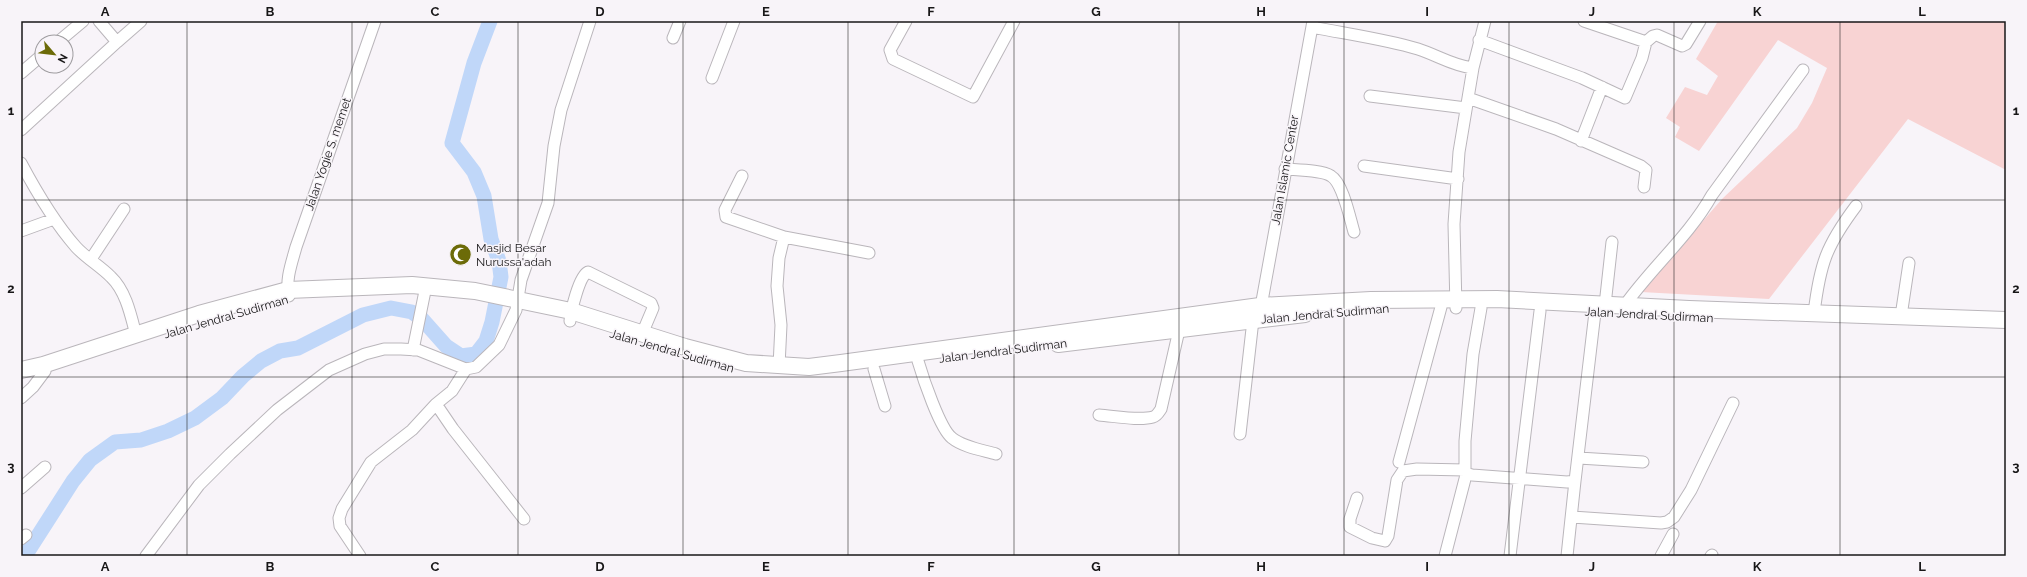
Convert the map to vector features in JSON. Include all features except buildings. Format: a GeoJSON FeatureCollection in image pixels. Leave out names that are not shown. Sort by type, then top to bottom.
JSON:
{"type":"FeatureCollection","features":[{"type":"Feature","properties":{"kind":"highway","name":"Jalan Jendral Sudirman"},"geometry":{"type":"LineString","coordinates":[[21,378],[44,368],[199,314],[289,294],[426,290],[488,299],[570,316],[642,334],[720,357],[746,363],[779,366],[809,366],[841,363],[1258,315],[1451,304],[1599,307],[2006,330]]}},
{"type":"Feature","properties":{"kind":"highway","name":"Jalan Jendral Sudirman"},"geometry":{"type":"LineString","coordinates":[[21,370],[44,368],[236,312],[289,294]]}},
{"type":"Feature","properties":{"kind":"highway","name":"Jalan Jendral Sudirman"},"geometry":{"type":"LineString","coordinates":[[1451,304],[1481,308],[1540,310],[1625,306],[2006,320]]}},
{"type":"Feature","properties":{"kind":"highway","name":"Jalan Jendral Sudirman"},"geometry":{"type":"LineString","coordinates":[[570,316],[732,369],[798,375],[822,375],[874,369],[918,361],[999,350],[1179,330],[1258,315]]}},
{"type":"Feature","properties":{"kind":"street"},"geometry":{"type":"LineString","coordinates":[[68,34],[83,21]]}},
{"type":"Feature","properties":{"kind":"street"},"geometry":{"type":"LineString","coordinates":[[99,21],[117,42]]}},
{"type":"Feature","properties":{"kind":"street"},"geometry":{"type":"LineString","coordinates":[[21,130],[141,21]]}},
{"type":"Feature","properties":{"kind":"street","name":"Jalan Yogie S. memet"},"geometry":{"type":"LineString","coordinates":[[289,294],[296,247],[375,21]]}},
{"type":"Feature","properties":{"kind":"street"},"geometry":{"type":"LineString","coordinates":[[146,556],[199,485],[251,434],[307,386],[329,370],[365,354],[384,349],[413,350],[430,354],[466,369],[476,367],[499,345],[550,193],[554,146],[561,110],[590,21]]}},
{"type":"Feature","properties":{"kind":"street"},"geometry":{"type":"LineString","coordinates":[[673,38],[680,21]]}},
{"type":"Feature","properties":{"kind":"street"},"geometry":{"type":"LineString","coordinates":[[712,78],[734,21]]}},
{"type":"Feature","properties":{"kind":"street"},"geometry":{"type":"LineString","coordinates":[[906,21],[890,50],[893,60],[973,97],[1014,21]]}},
{"type":"Feature","properties":{"kind":"street"},"geometry":{"type":"LineString","coordinates":[[1399,462],[1451,304],[1454,224],[1467,103],[1479,40],[1486,21]]}},
{"type":"Feature","properties":{"kind":"street"},"geometry":{"type":"LineString","coordinates":[[1584,21],[1646,42]]}},
{"type":"Feature","properties":{"kind":"street"},"geometry":{"type":"LineString","coordinates":[[1479,40],[1568,72],[1625,98],[1642,58],[1646,42],[1653,36],[1657,35],[1683,46],[1700,21]]}},
{"type":"Feature","properties":{"kind":"street"},"geometry":{"type":"LineString","coordinates":[[1313,24],[1407,46],[1449,63],[1473,68]]}},
{"type":"Feature","properties":{"kind":"street","name":"Jalan Islamic Center"},"geometry":{"type":"LineString","coordinates":[[1240,434],[1258,315],[1313,24]]}},
{"type":"Feature","properties":{"kind":"street"},"geometry":{"type":"LineString","coordinates":[[21,72],[34,61]]}},
{"type":"Feature","properties":{"kind":"street"},"geometry":{"type":"LineString","coordinates":[[1625,306],[1638,287],[1700,216],[1712,195],[1803,70]]}},
{"type":"Feature","properties":{"kind":"street"},"geometry":{"type":"LineString","coordinates":[[1581,141],[1602,87]]}},
{"type":"Feature","properties":{"kind":"street"},"geometry":{"type":"LineString","coordinates":[[1370,96],[1467,103],[1556,129],[1644,167],[1646,170],[1644,187]]}},
{"type":"Feature","properties":{"kind":"street"},"geometry":{"type":"LineString","coordinates":[[21,163],[54,219],[78,248],[113,278],[119,286],[128,306],[136,335]]}},
{"type":"Feature","properties":{"kind":"street"},"geometry":{"type":"LineString","coordinates":[[1364,166],[1458,179]]}},
{"type":"Feature","properties":{"kind":"street"},"geometry":{"type":"LineString","coordinates":[[1285,169],[1325,173],[1335,178],[1340,188],[1354,232]]}},
{"type":"Feature","properties":{"kind":"street"},"geometry":{"type":"LineString","coordinates":[[742,176],[726,210],[726,217],[784,237],[869,253]]}},
{"type":"Feature","properties":{"kind":"street"},"geometry":{"type":"LineString","coordinates":[[1814,313],[1816,292],[1823,261],[1833,240],[1856,206]]}},
{"type":"Feature","properties":{"kind":"street"},"geometry":{"type":"LineString","coordinates":[[91,259],[124,209]]}},
{"type":"Feature","properties":{"kind":"street"},"geometry":{"type":"LineString","coordinates":[[21,231],[54,219]]}},
{"type":"Feature","properties":{"kind":"street"},"geometry":{"type":"LineString","coordinates":[[779,366],[781,332],[777,286],[779,258],[784,237]]}},
{"type":"Feature","properties":{"kind":"street"},"geometry":{"type":"LineString","coordinates":[[1566,556],[1599,307],[1612,242]]}},
{"type":"Feature","properties":{"kind":"street"},"geometry":{"type":"LineString","coordinates":[[1901,316],[1909,263]]}},
{"type":"Feature","properties":{"kind":"street"},"geometry":{"type":"LineString","coordinates":[[570,316],[584,276],[588,272],[651,303],[653,308],[642,334]]}},
{"type":"Feature","properties":{"kind":"street"},"geometry":{"type":"LineString","coordinates":[[413,350],[426,290]]}},
{"type":"Feature","properties":{"kind":"street"},"geometry":{"type":"LineString","coordinates":[[1445,556],[1465,472],[1465,441],[1473,354],[1481,308]]}},
{"type":"Feature","properties":{"kind":"street"},"geometry":{"type":"LineString","coordinates":[[1510,556],[1540,310]]}},
{"type":"Feature","properties":{"kind":"street"},"geometry":{"type":"LineString","coordinates":[[1099,415],[1153,417],[1158,414],[1161,409],[1179,330]]}},
{"type":"Feature","properties":{"kind":"street"},"geometry":{"type":"LineString","coordinates":[[918,361],[926,385],[947,433],[959,442],[996,454]]}},
{"type":"Feature","properties":{"kind":"street"},"geometry":{"type":"LineString","coordinates":[[21,398],[33,387],[44,368]]}},
{"type":"Feature","properties":{"kind":"street"},"geometry":{"type":"LineString","coordinates":[[360,556],[340,526],[339,518],[342,510],[371,462],[412,430],[436,404],[452,391],[466,369]]}},
{"type":"Feature","properties":{"kind":"street"},"geometry":{"type":"LineString","coordinates":[[874,369],[885,406]]}},
{"type":"Feature","properties":{"kind":"street"},"geometry":{"type":"LineString","coordinates":[[1572,517],[1661,523],[1670,520],[1678,511],[1695,483],[1733,403]]}},
{"type":"Feature","properties":{"kind":"street"},"geometry":{"type":"LineString","coordinates":[[436,404],[524,520]]}},
{"type":"Feature","properties":{"kind":"street"},"geometry":{"type":"LineString","coordinates":[[1579,458],[1643,462]]}},
{"type":"Feature","properties":{"kind":"street"},"geometry":{"type":"LineString","coordinates":[[21,488],[44,467]]}},
{"type":"Feature","properties":{"kind":"street"},"geometry":{"type":"LineString","coordinates":[[1357,498],[1350,519],[1350,526],[1372,538],[1385,541],[1388,536],[1397,480],[1403,471],[1411,469],[1465,472],[1575,482]]}},
{"type":"Feature","properties":{"kind":"street"},"geometry":{"type":"LineString","coordinates":[[1661,556],[1673,534]]}},
{"type":"Feature","properties":{"kind":"shaded area"},"geometry":{"type":"Polygon","coordinates":[[[1718,21],[2006,21],[2006,170],[1908,119],[1769,299],[1641,292],[1722,199],[1797,128],[1812,103],[1827,68],[1778,40],[1699,151],[1675,137],[1680,127],[1666,118],[1685,87],[1707,95],[1718,76],[1696,59],[1718,21]]]}},
{"type":"Feature","properties":{"kind":"waterway"},"geometry":{"type":"LineString","coordinates":[[25,556],[73,481],[90,460],[115,442],[141,440],[168,431],[195,418],[222,398],[243,376],[261,361],[280,351],[298,348],[363,315],[391,308],[412,312],[422,319],[446,346],[461,356],[476,354],[486,341],[492,322],[501,277],[499,261],[491,239],[484,196],[474,172],[452,143],[474,63],[490,21]]}},
{"type":"Feature","properties":{"kind":"place","name":"Masjid Besar Nurussa'adah"},"geometry":{"type":"Point","coordinates":[460,255]}}]}
